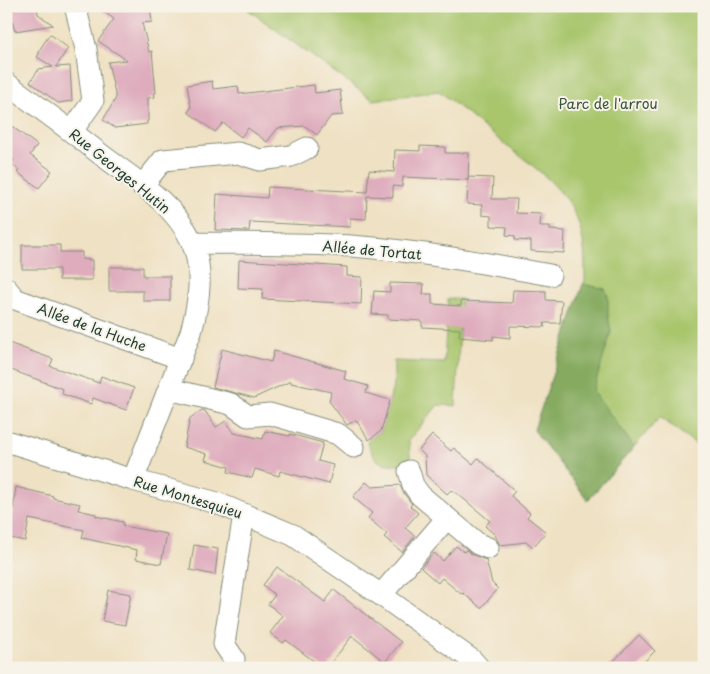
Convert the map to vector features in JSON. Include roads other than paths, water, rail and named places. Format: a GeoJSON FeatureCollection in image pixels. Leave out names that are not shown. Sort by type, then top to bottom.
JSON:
{"type":"FeatureCollection","features":[{"type":"Feature","properties":{"kind":"street"},"geometry":{"type":"LineString","coordinates":[[72,132],[94,101],[86,49],[75,6]]}},
{"type":"Feature","properties":{"kind":"street","name":"Rue Georges Hutin"},"geometry":{"type":"LineString","coordinates":[[6,82],[168,207],[181,223],[192,243],[198,265],[198,295],[192,332],[133,480]]}},
{"type":"Feature","properties":{"kind":"street"},"geometry":{"type":"LineString","coordinates":[[142,186],[163,160],[238,153],[260,160],[291,156],[307,148]]}},
{"type":"Feature","properties":{"kind":"street","name":"Allée de Tortat"},"geometry":{"type":"LineString","coordinates":[[192,243],[352,246],[458,258],[550,275]]}},
{"type":"Feature","properties":{"kind":"street","name":"Allée de la Huche"},"geometry":{"type":"LineString","coordinates":[[6,288],[15,299],[181,359]]}},
{"type":"Feature","properties":{"kind":"street"},"geometry":{"type":"LineString","coordinates":[[169,389],[231,404],[248,416],[270,414],[338,434],[354,446]]}},
{"type":"Feature","properties":{"kind":"street","name":"Rue Montesquieu"},"geometry":{"type":"LineString","coordinates":[[6,440],[133,480],[217,503],[293,534],[381,594],[472,660],[479,668]]}},
{"type":"Feature","properties":{"kind":"street"},"geometry":{"type":"LineString","coordinates":[[409,471],[413,485],[420,495],[478,544],[488,548]]}},
{"type":"Feature","properties":{"kind":"street"},"geometry":{"type":"LineString","coordinates":[[234,659],[224,644],[244,514]]}},
{"type":"Feature","properties":{"kind":"street"},"geometry":{"type":"LineString","coordinates":[[381,594],[447,518]]}},
{"type":"Feature","properties":{"kind":"park label","name":"Parc de l'arrou"},"geometry":{"type":"Point","coordinates":[608,103]}}]}
